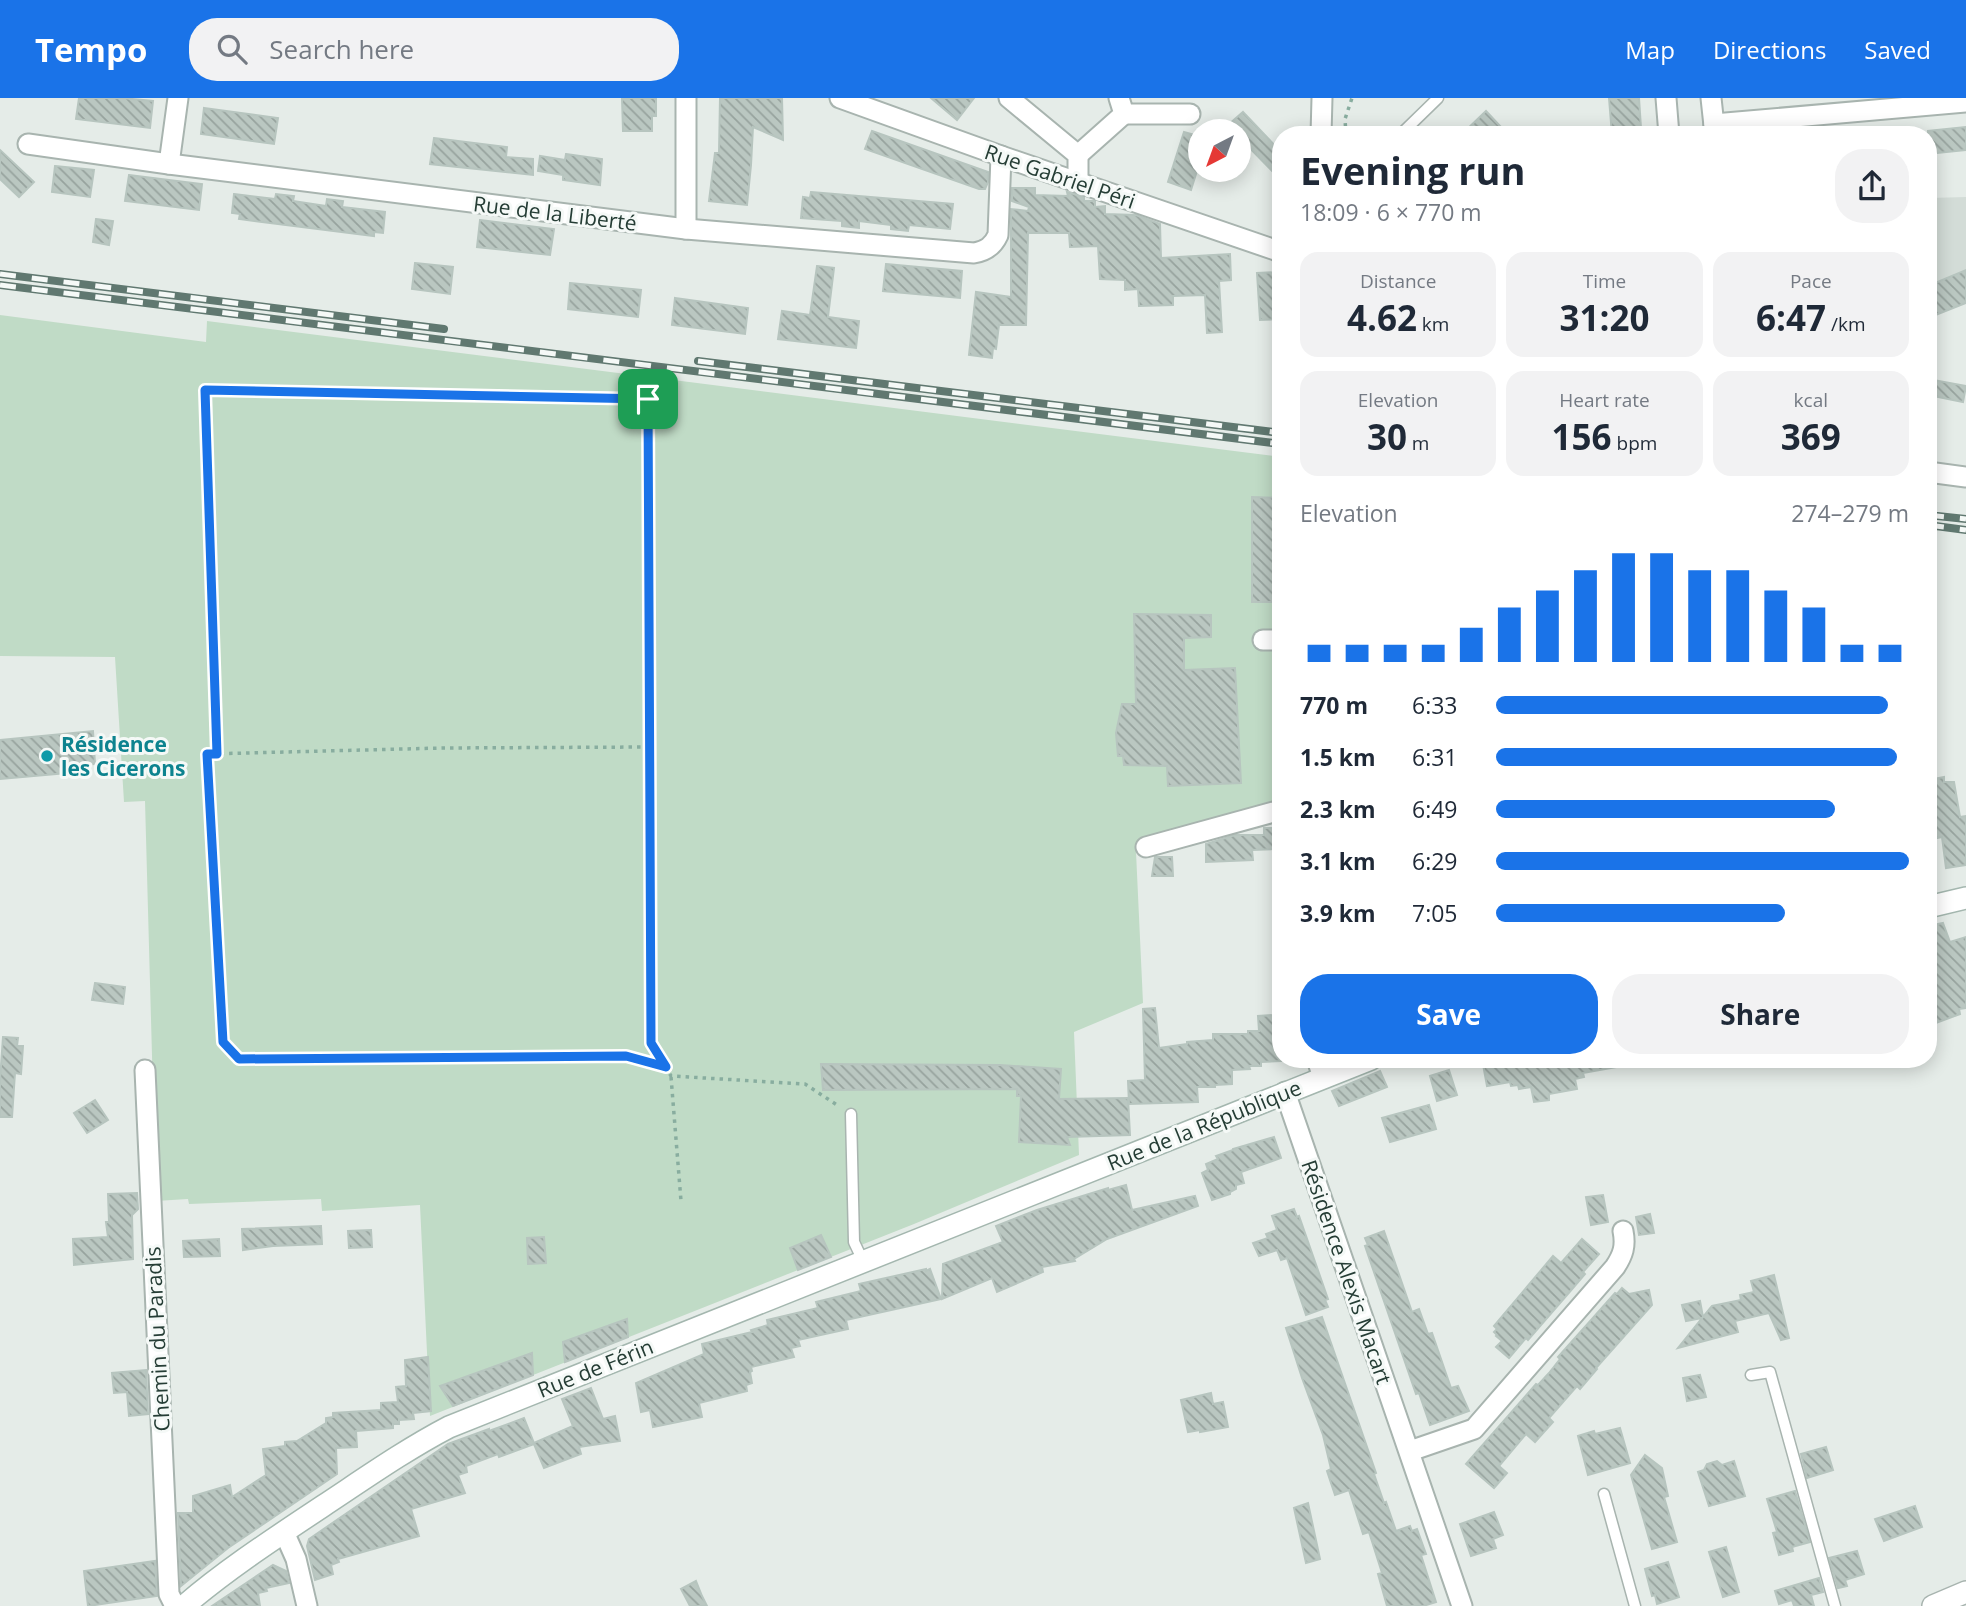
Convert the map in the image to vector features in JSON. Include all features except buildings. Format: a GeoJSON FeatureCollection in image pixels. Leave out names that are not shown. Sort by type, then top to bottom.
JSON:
{"type":"FeatureCollection","features":[{"type":"Feature","properties":{"kind":"main road"},"geometry":{"type":"LineString","coordinates":[[1937,905],[1966,898]]}},
{"type":"Feature","properties":{"kind":"main road","name":"Rue de la République"},"geometry":{"type":"LineString","coordinates":[[1039,1191],[1285,1092],[1320,1068]]}},
{"type":"Feature","properties":{"kind":"main road","name":"Rue de Férin"},"geometry":{"type":"LineString","coordinates":[[184,1606],[222,1575],[284,1532],[407,1451],[449,1427],[1039,1191]]}},
{"type":"Feature","properties":{"kind":"main road"},"geometry":{"type":"LineString","coordinates":[[1933,1606],[1966,1592]]}},
{"type":"Feature","properties":{"kind":"street"},"geometry":{"type":"LineString","coordinates":[[169,164],[178,98]]}},
{"type":"Feature","properties":{"kind":"street"},"geometry":{"type":"LineString","coordinates":[[686,98],[686,229]]}},
{"type":"Feature","properties":{"kind":"street","name":"Rue Gabriel Péri"},"geometry":{"type":"LineString","coordinates":[[840,98],[1272,249]]}},
{"type":"Feature","properties":{"kind":"street"},"geometry":{"type":"LineString","coordinates":[[1009,98],[1078,155]]}},
{"type":"Feature","properties":{"kind":"street"},"geometry":{"type":"LineString","coordinates":[[1321,126],[1322,98]]}},
{"type":"Feature","properties":{"kind":"street"},"geometry":{"type":"LineString","coordinates":[[1666,98],[1668,126]]}},
{"type":"Feature","properties":{"kind":"street"},"geometry":{"type":"LineString","coordinates":[[1711,98],[1714,126]]}},
{"type":"Feature","properties":{"kind":"street"},"geometry":{"type":"LineString","coordinates":[[1742,126],[1966,102]]}},
{"type":"Feature","properties":{"kind":"street"},"geometry":{"type":"LineString","coordinates":[[1077,182],[1078,155],[1121,106],[1190,114]]}},
{"type":"Feature","properties":{"kind":"street","name":"Rue de la Liberté"},"geometry":{"type":"LineString","coordinates":[[28,144],[686,229],[974,253],[991,246],[998,235],[1001,156]]}},
{"type":"Feature","properties":{"kind":"street"},"geometry":{"type":"LineString","coordinates":[[1937,473],[1966,477]]}},
{"type":"Feature","properties":{"kind":"street"},"geometry":{"type":"LineString","coordinates":[[1146,847],[1272,812]]}},
{"type":"Feature","properties":{"kind":"street","name":"Chemin du Paradis"},"geometry":{"type":"LineString","coordinates":[[145,1070],[169,1594],[175,1606]]}},
{"type":"Feature","properties":{"kind":"street","name":"Résidence Alexis Macart"},"geometry":{"type":"LineString","coordinates":[[1285,1092],[1462,1606]]}},
{"type":"Feature","properties":{"kind":"street"},"geometry":{"type":"LineString","coordinates":[[1410,1451],[1474,1429],[1615,1267],[1625,1248],[1623,1231]]}},
{"type":"Feature","properties":{"kind":"street"},"geometry":{"type":"LineString","coordinates":[[284,1532],[296,1559],[307,1606]]}},
{"type":"Feature","properties":{"kind":"lane"},"geometry":{"type":"LineString","coordinates":[[1409,126],[1438,98]]}},
{"type":"Feature","properties":{"kind":"lane"},"geometry":{"type":"LineString","coordinates":[[850,1114],[854,1242],[863,1261]]}},
{"type":"Feature","properties":{"kind":"lane"},"geometry":{"type":"LineString","coordinates":[[1751,1375],[1770,1372],[1835,1606]]}},
{"type":"Feature","properties":{"kind":"lane"},"geometry":{"type":"LineString","coordinates":[[1604,1494],[1634,1606]]}},
{"type":"Feature","properties":{"kind":"path"},"geometry":{"type":"LineString","coordinates":[[1345,126],[1352,98]]}},
{"type":"Feature","properties":{"kind":"path"},"geometry":{"type":"LineString","coordinates":[[217,754],[205,390],[648,399],[651,1043],[671,1076],[681,1201]]}},
{"type":"Feature","properties":{"kind":"path"},"geometry":{"type":"LineString","coordinates":[[649,747],[442,748],[207,754],[223,1042],[239,1059],[626,1056],[666,1067]]}},
{"type":"Feature","properties":{"kind":"path"},"geometry":{"type":"LineString","coordinates":[[671,1076],[805,1084],[850,1114]]}},
{"type":"Feature","properties":{"kind":"shaded area"},"geometry":{"type":"Polygon","coordinates":[[[1966,197],[1966,303],[1937,315],[1937,198],[1966,197]]]}},
{"type":"Feature","properties":{"kind":"green space"},"geometry":{"type":"Polygon","coordinates":[[[0,315],[206,342],[207,321],[1272,456],[1272,814],[1136,852],[1143,1003],[1074,1032],[1079,1155],[914,1224],[430,1416],[420,1205],[322,1211],[321,1199],[189,1204],[188,1199],[156,1201],[145,801],[124,802],[115,657],[0,656],[0,315]]]}},
{"type":"Feature","properties":{"kind":"railway"},"geometry":{"type":"LineString","coordinates":[[0,274],[444,329]]}},
{"type":"Feature","properties":{"kind":"railway"},"geometry":{"type":"LineString","coordinates":[[0,285],[1272,443]]}},
{"type":"Feature","properties":{"kind":"railway"},"geometry":{"type":"LineString","coordinates":[[698,361],[1272,432]]}},
{"type":"Feature","properties":{"kind":"railway"},"geometry":{"type":"LineString","coordinates":[[1937,516],[1966,519]]}},
{"type":"Feature","properties":{"kind":"railway"},"geometry":{"type":"LineString","coordinates":[[1937,526],[1966,530]]}},
{"type":"Feature","properties":{"kind":"place","name":"Résidence les Cicerons"},"geometry":{"type":"Point","coordinates":[47,756]}},
{"type":"Feature","properties":{"kind":"route"},"geometry":{"type":"LineString","coordinates":[[205,390],[648,399],[651,1043],[666,1067],[626,1056],[239,1059],[223,1042],[207,754],[217,754],[205,390]]}}]}
